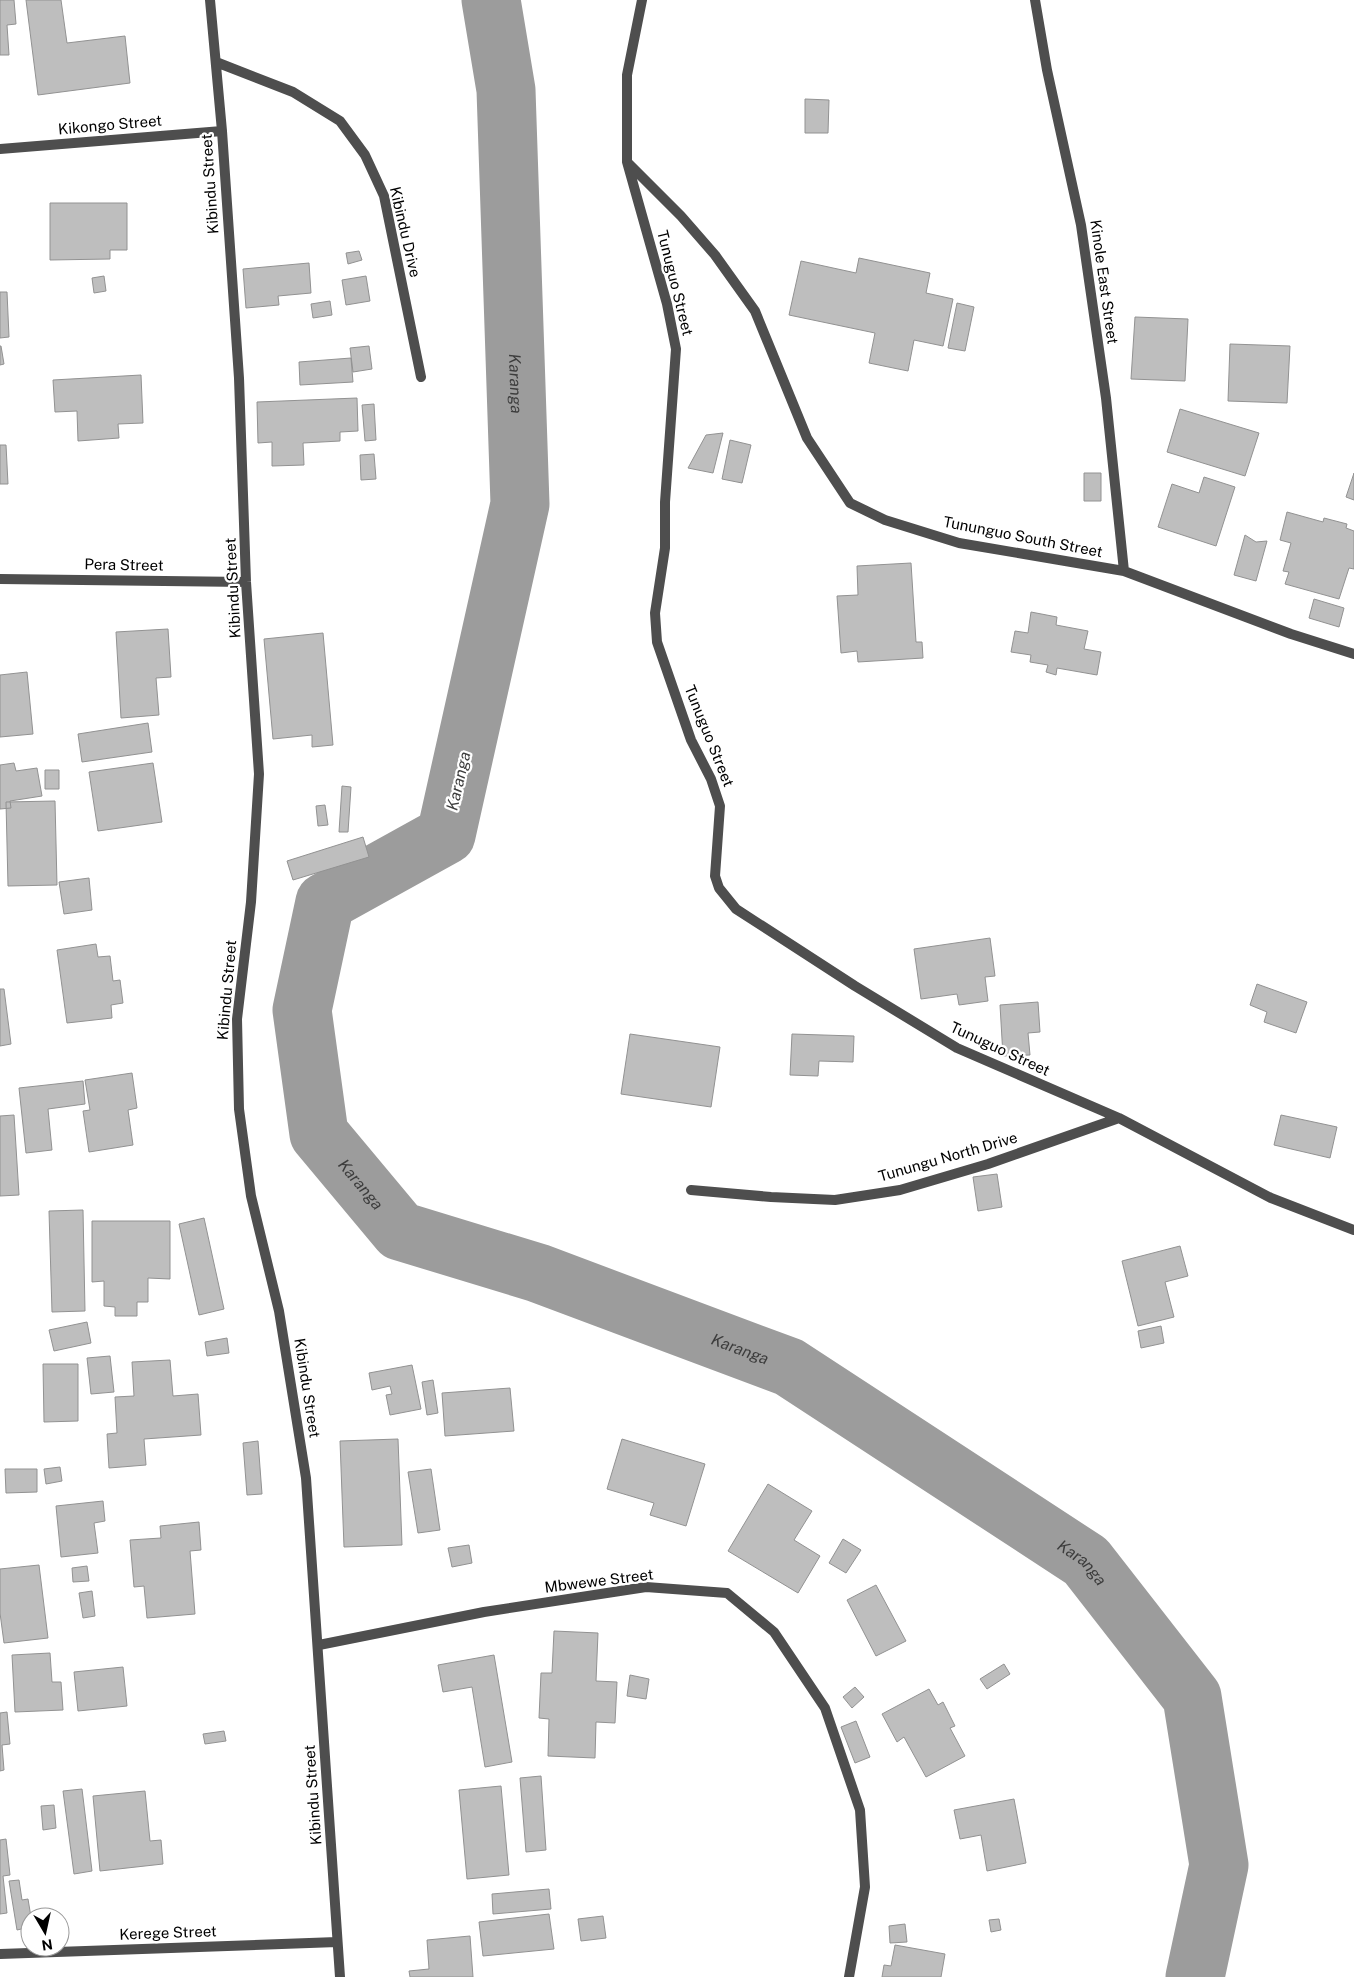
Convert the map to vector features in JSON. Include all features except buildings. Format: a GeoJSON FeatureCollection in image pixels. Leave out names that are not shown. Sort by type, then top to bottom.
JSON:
{"type":"FeatureCollection","features":[{"type":"Feature","properties":{"kind":"street","name":"Kibindu Street"},"geometry":{"type":"LineString","coordinates":[[210,0],[222,131],[238,378],[246,582],[259,774],[251,902],[236,1019],[239,1109],[251,1196],[279,1311],[306,1478],[340,1977]]}},
{"type":"Feature","properties":{"kind":"street","name":"Tunuguo Street"},"geometry":{"type":"LineString","coordinates":[[642,0],[627,75],[627,162],[667,304],[676,349],[665,502],[665,548],[655,613],[657,642],[691,740],[711,779],[720,806],[715,876],[719,888],[736,909],[855,986],[957,1048],[1119,1118],[1271,1198],[1354,1230]]}},
{"type":"Feature","properties":{"kind":"street","name":"Kinole East Street"},"geometry":{"type":"LineString","coordinates":[[1035,0],[1047,70],[1081,225],[1106,398],[1124,571]]}},
{"type":"Feature","properties":{"kind":"street","name":"Kibindu Drive"},"geometry":{"type":"LineString","coordinates":[[216,62],[293,92],[340,120],[365,155],[384,196],[421,377]]}},
{"type":"Feature","properties":{"kind":"street","name":"Kikongo Street"},"geometry":{"type":"LineString","coordinates":[[0,149],[222,131]]}},
{"type":"Feature","properties":{"kind":"street","name":"Tununguo South Street"},"geometry":{"type":"LineString","coordinates":[[627,162],[715,255],[755,311],[808,438],[850,503],[885,520],[959,543],[1124,571],[1291,634],[1354,654]]}},
{"type":"Feature","properties":{"kind":"street","name":"Pera Street"},"geometry":{"type":"LineString","coordinates":[[0,579],[246,582]]}},
{"type":"Feature","properties":{"kind":"street","name":"Tunungu North Drive"},"geometry":{"type":"LineString","coordinates":[[691,1190],[835,1200],[900,1190],[988,1164],[1119,1118]]}},
{"type":"Feature","properties":{"kind":"street","name":"Mbwewe Street"},"geometry":{"type":"LineString","coordinates":[[318,1645],[484,1612],[646,1587],[727,1593],[774,1632],[825,1708],[860,1810],[865,1886],[849,1977]]}},
{"type":"Feature","properties":{"kind":"street","name":"Kerege Street"},"geometry":{"type":"LineString","coordinates":[[0,1954],[337,1942]]}},
{"type":"Feature","properties":{"kind":"waterway","name":"Karanga"},"geometry":{"type":"LineString","coordinates":[[491,0],[506,90],[520,504],[446,835],[325,902],[302,1010],[319,1134],[400,1231],[538,1273],[789,1367],[1086,1561],[1192,1697],[1219,1865],[1195,1977]]}}]}
